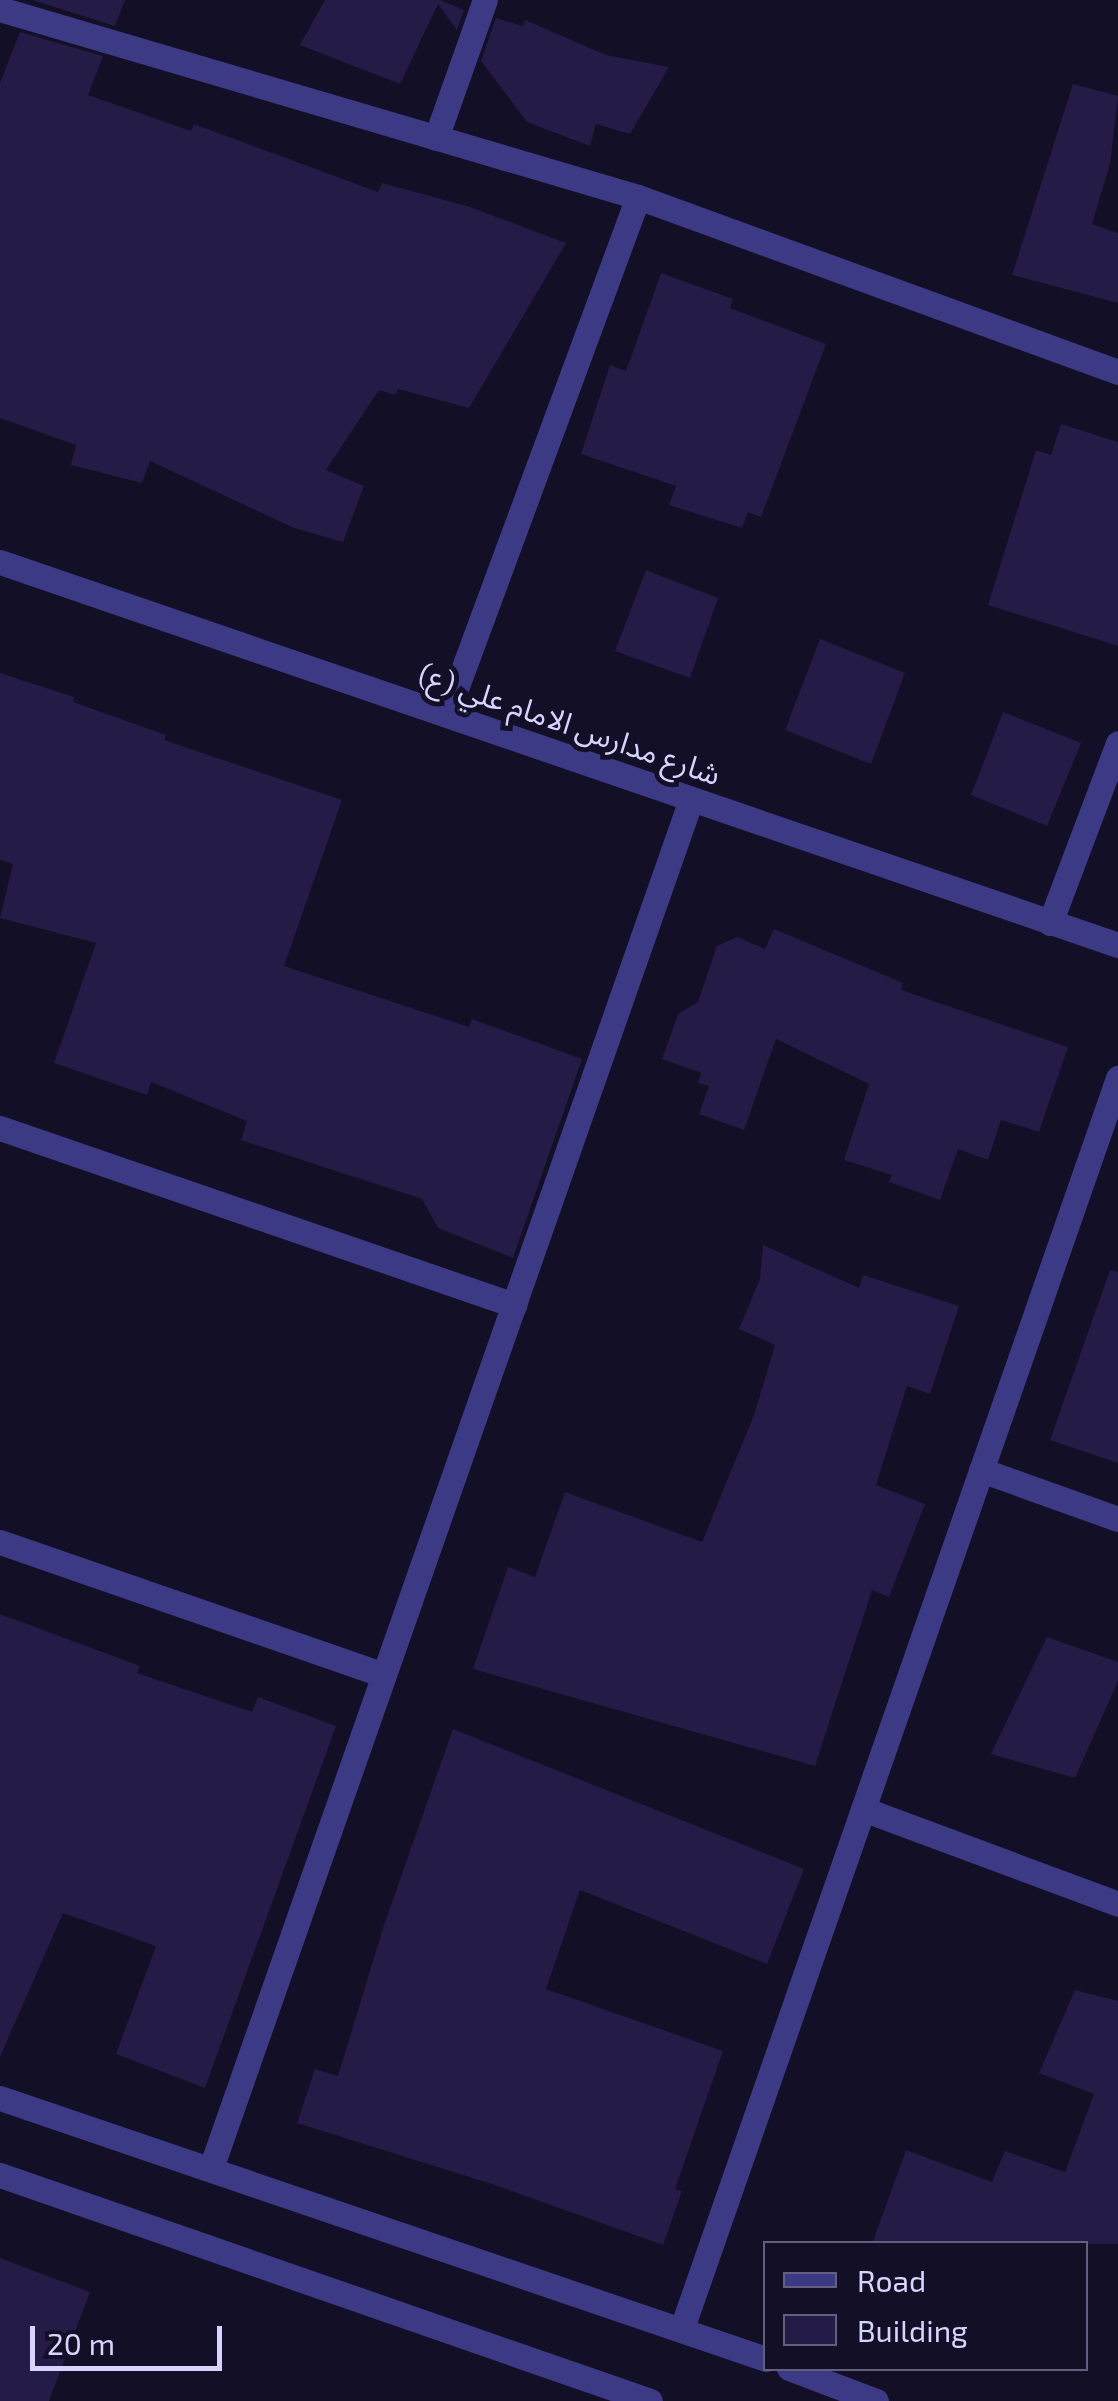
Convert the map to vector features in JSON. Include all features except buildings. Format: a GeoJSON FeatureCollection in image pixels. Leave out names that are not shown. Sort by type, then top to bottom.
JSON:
{"type":"FeatureCollection","features":[{"type":"Feature","properties":{"kind":"street"},"geometry":{"type":"LineString","coordinates":[[436,138],[484,0]]}},
{"type":"Feature","properties":{"kind":"street"},"geometry":{"type":"LineString","coordinates":[[0,9],[638,198],[1118,372]]}},
{"type":"Feature","properties":{"kind":"street"},"geometry":{"type":"LineString","coordinates":[[448,714],[638,198]]}},
{"type":"Feature","properties":{"kind":"street","name":"شارع مدارس الامام علي (ع)"},"geometry":{"type":"LineString","coordinates":[[0,562],[1118,945]]}},
{"type":"Feature","properties":{"kind":"street"},"geometry":{"type":"LineString","coordinates":[[1050,922],[1118,743]]}},
{"type":"Feature","properties":{"kind":"street"},"geometry":{"type":"LineString","coordinates":[[211,2168],[691,800]]}},
{"type":"Feature","properties":{"kind":"street"},"geometry":{"type":"LineString","coordinates":[[682,2328],[1118,1078]]}},
{"type":"Feature","properties":{"kind":"street"},"geometry":{"type":"LineString","coordinates":[[0,1128],[514,1305]]}},
{"type":"Feature","properties":{"kind":"street"},"geometry":{"type":"LineString","coordinates":[[981,1470],[1118,1518]]}},
{"type":"Feature","properties":{"kind":"street"},"geometry":{"type":"LineString","coordinates":[[0,1542],[384,1675]]}},
{"type":"Feature","properties":{"kind":"street"},"geometry":{"type":"LineString","coordinates":[[863,1809],[1118,1904]]}},
{"type":"Feature","properties":{"kind":"street"},"geometry":{"type":"LineString","coordinates":[[0,2098],[763,2359]]}},
{"type":"Feature","properties":{"kind":"street"},"geometry":{"type":"LineString","coordinates":[[0,2175],[650,2401]]}},
{"type":"Feature","properties":{"kind":"street"},"geometry":{"type":"LineString","coordinates":[[797,2371],[876,2401]]}}]}
